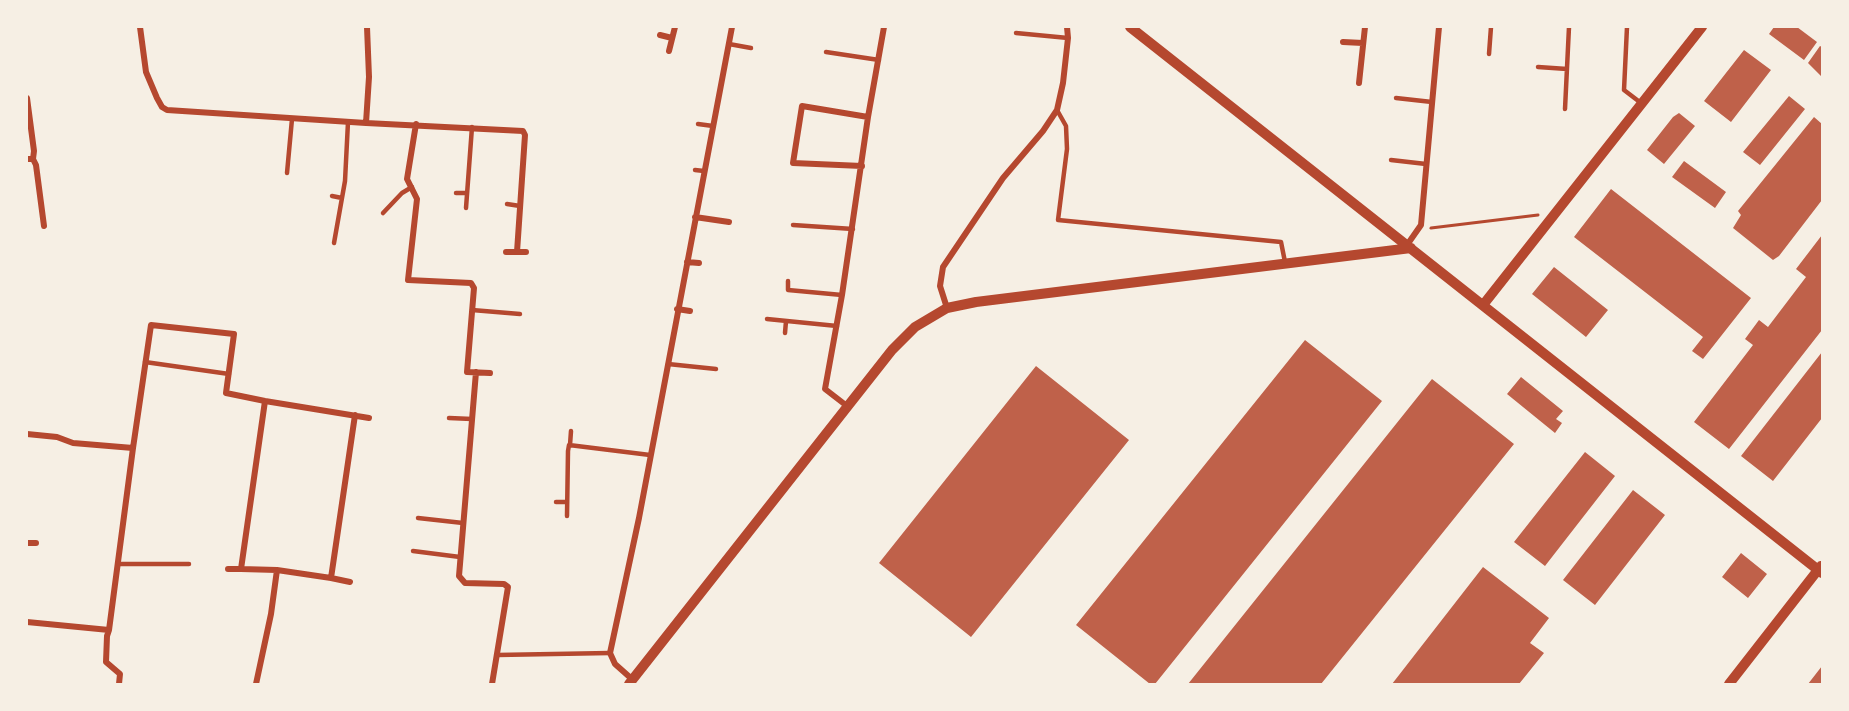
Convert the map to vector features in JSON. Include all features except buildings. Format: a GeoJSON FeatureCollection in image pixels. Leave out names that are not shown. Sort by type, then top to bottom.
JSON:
{"type":"FeatureCollection","features":[{"type":"Feature","properties":{"kind":"street"},"geometry":{"type":"LineString","coordinates":[[140,27],[146,72],[162,107],[167,110],[523,131],[525,135],[517,252]]}},
{"type":"Feature","properties":{"kind":"street"},"geometry":{"type":"LineString","coordinates":[[366,123],[369,77],[367,27]]}},
{"type":"Feature","properties":{"kind":"street"},"geometry":{"type":"LineString","coordinates":[[669,51],[675,27]]}},
{"type":"Feature","properties":{"kind":"street"},"geometry":{"type":"LineString","coordinates":[[732,27],[639,518],[610,653],[615,664],[631,682],[892,350],[915,327],[947,308],[976,302],[1409,246]]}},
{"type":"Feature","properties":{"kind":"street"},"geometry":{"type":"LineString","coordinates":[[847,406],[825,389],[853,229],[868,117],[884,27]]}},
{"type":"Feature","properties":{"kind":"street"},"geometry":{"type":"LineString","coordinates":[[947,308],[940,286],[943,267],[1003,178],[1043,131],[1057,110],[1063,83],[1067,27]]}},
{"type":"Feature","properties":{"kind":"street"},"geometry":{"type":"LineString","coordinates":[[1130,27],[1821,569],[1729,684]]}},
{"type":"Feature","properties":{"kind":"street"},"geometry":{"type":"LineString","coordinates":[[1359,83],[1365,27]]}},
{"type":"Feature","properties":{"kind":"street"},"geometry":{"type":"LineString","coordinates":[[1409,246],[1421,225],[1439,27]]}},
{"type":"Feature","properties":{"kind":"street"},"geometry":{"type":"LineString","coordinates":[[1484,305],[1702,27]]}},
{"type":"Feature","properties":{"kind":"street"},"geometry":{"type":"LineString","coordinates":[[660,35],[672,38]]}},
{"type":"Feature","properties":{"kind":"street"},"geometry":{"type":"LineString","coordinates":[[1343,42],[1363,43]]}},
{"type":"Feature","properties":{"kind":"street"},"geometry":{"type":"LineString","coordinates":[[27,98],[34,151],[30,159],[36,165],[44,226]]}},
{"type":"Feature","properties":{"kind":"street"},"geometry":{"type":"LineString","coordinates":[[862,166],[793,163],[802,106],[868,117]]}},
{"type":"Feature","properties":{"kind":"street"},"geometry":{"type":"LineString","coordinates":[[416,124],[407,179],[417,199],[408,280],[471,283],[474,288],[467,372],[490,373]]}},
{"type":"Feature","properties":{"kind":"street"},"geometry":{"type":"LineString","coordinates":[[695,217],[729,222]]}},
{"type":"Feature","properties":{"kind":"street"},"geometry":{"type":"LineString","coordinates":[[506,252],[526,252]]}},
{"type":"Feature","properties":{"kind":"street"},"geometry":{"type":"LineString","coordinates":[[687,262],[699,263]]}},
{"type":"Feature","properties":{"kind":"street"},"geometry":{"type":"LineString","coordinates":[[677,309],[690,311]]}},
{"type":"Feature","properties":{"kind":"street"},"geometry":{"type":"LineString","coordinates":[[119,684],[120,674],[106,662],[107,636],[151,325],[234,334],[226,393],[369,418]]}},
{"type":"Feature","properties":{"kind":"street"},"geometry":{"type":"LineString","coordinates":[[476,372],[459,576],[465,583],[504,584],[508,587],[492,684]]}},
{"type":"Feature","properties":{"kind":"street"},"geometry":{"type":"LineString","coordinates":[[241,569],[265,401]]}},
{"type":"Feature","properties":{"kind":"street"},"geometry":{"type":"LineString","coordinates":[[331,578],[355,415]]}},
{"type":"Feature","properties":{"kind":"street"},"geometry":{"type":"LineString","coordinates":[[27,434],[57,437],[73,443],[133,448]]}},
{"type":"Feature","properties":{"kind":"street"},"geometry":{"type":"LineString","coordinates":[[27,543],[36,543]]}},
{"type":"Feature","properties":{"kind":"street"},"geometry":{"type":"LineString","coordinates":[[228,569],[278,570],[350,582]]}},
{"type":"Feature","properties":{"kind":"street"},"geometry":{"type":"LineString","coordinates":[[256,684],[278,570]]}},
{"type":"Feature","properties":{"kind":"street"},"geometry":{"type":"LineString","coordinates":[[27,622],[109,630]]}},
{"type":"Feature","properties":{"kind":"lane"},"geometry":{"type":"LineString","coordinates":[[1489,54],[1491,27]]}},
{"type":"Feature","properties":{"kind":"lane"},"geometry":{"type":"LineString","coordinates":[[1565,109],[1569,27]]}},
{"type":"Feature","properties":{"kind":"lane"},"geometry":{"type":"LineString","coordinates":[[1627,27],[1624,90],[1642,104]]}},
{"type":"Feature","properties":{"kind":"lane"},"geometry":{"type":"LineString","coordinates":[[1016,33],[1068,38]]}},
{"type":"Feature","properties":{"kind":"lane"},"geometry":{"type":"LineString","coordinates":[[729,44],[752,48]]}},
{"type":"Feature","properties":{"kind":"lane"},"geometry":{"type":"LineString","coordinates":[[826,52],[879,60]]}},
{"type":"Feature","properties":{"kind":"lane"},"geometry":{"type":"LineString","coordinates":[[1539,66],[1567,69]]}},
{"type":"Feature","properties":{"kind":"lane"},"geometry":{"type":"LineString","coordinates":[[1396,98],[1432,102]]}},
{"type":"Feature","properties":{"kind":"lane"},"geometry":{"type":"LineString","coordinates":[[1057,110],[1066,126],[1067,149],[1058,220],[1281,242],[1285,263]]}},
{"type":"Feature","properties":{"kind":"lane"},"geometry":{"type":"LineString","coordinates":[[288,173],[292,119]]}},
{"type":"Feature","properties":{"kind":"lane"},"geometry":{"type":"LineString","coordinates":[[334,243],[345,181],[348,122]]}},
{"type":"Feature","properties":{"kind":"lane"},"geometry":{"type":"LineString","coordinates":[[698,124],[713,126]]}},
{"type":"Feature","properties":{"kind":"lane"},"geometry":{"type":"LineString","coordinates":[[466,208],[472,127]]}},
{"type":"Feature","properties":{"kind":"lane"},"geometry":{"type":"LineString","coordinates":[[1391,160],[1426,164]]}},
{"type":"Feature","properties":{"kind":"lane"},"geometry":{"type":"LineString","coordinates":[[695,170],[704,171]]}},
{"type":"Feature","properties":{"kind":"lane"},"geometry":{"type":"LineString","coordinates":[[383,213],[411,187]]}},
{"type":"Feature","properties":{"kind":"lane"},"geometry":{"type":"LineString","coordinates":[[456,193],[467,193]]}},
{"type":"Feature","properties":{"kind":"lane"},"geometry":{"type":"LineString","coordinates":[[332,196],[342,198]]}},
{"type":"Feature","properties":{"kind":"lane"},"geometry":{"type":"LineString","coordinates":[[507,204],[520,206]]}},
{"type":"Feature","properties":{"kind":"lane"},"geometry":{"type":"LineString","coordinates":[[792,225],[853,229]]}},
{"type":"Feature","properties":{"kind":"lane"},"geometry":{"type":"LineString","coordinates":[[788,281],[788,290],[842,295]]}},
{"type":"Feature","properties":{"kind":"lane"},"geometry":{"type":"LineString","coordinates":[[472,310],[520,314]]}},
{"type":"Feature","properties":{"kind":"lane"},"geometry":{"type":"LineString","coordinates":[[767,319],[837,326]]}},
{"type":"Feature","properties":{"kind":"lane"},"geometry":{"type":"LineString","coordinates":[[785,333],[786,321]]}},
{"type":"Feature","properties":{"kind":"lane"},"geometry":{"type":"LineString","coordinates":[[145,362],[229,374]]}},
{"type":"Feature","properties":{"kind":"lane"},"geometry":{"type":"LineString","coordinates":[[668,364],[716,369]]}},
{"type":"Feature","properties":{"kind":"lane"},"geometry":{"type":"LineString","coordinates":[[449,417],[472,419]]}},
{"type":"Feature","properties":{"kind":"lane"},"geometry":{"type":"LineString","coordinates":[[567,516],[568,451],[571,431]]}},
{"type":"Feature","properties":{"kind":"lane"},"geometry":{"type":"LineString","coordinates":[[570,445],[650,455]]}},
{"type":"Feature","properties":{"kind":"lane"},"geometry":{"type":"LineString","coordinates":[[556,502],[567,502]]}},
{"type":"Feature","properties":{"kind":"lane"},"geometry":{"type":"LineString","coordinates":[[418,518],[463,523]]}},
{"type":"Feature","properties":{"kind":"lane"},"geometry":{"type":"LineString","coordinates":[[412,551],[460,557]]}},
{"type":"Feature","properties":{"kind":"lane"},"geometry":{"type":"LineString","coordinates":[[118,564],[189,564]]}},
{"type":"Feature","properties":{"kind":"lane"},"geometry":{"type":"LineString","coordinates":[[497,655],[610,653]]}},
{"type":"Feature","properties":{"kind":"path"},"geometry":{"type":"LineString","coordinates":[[1418,230],[1541,215],[1550,221]]}}]}
